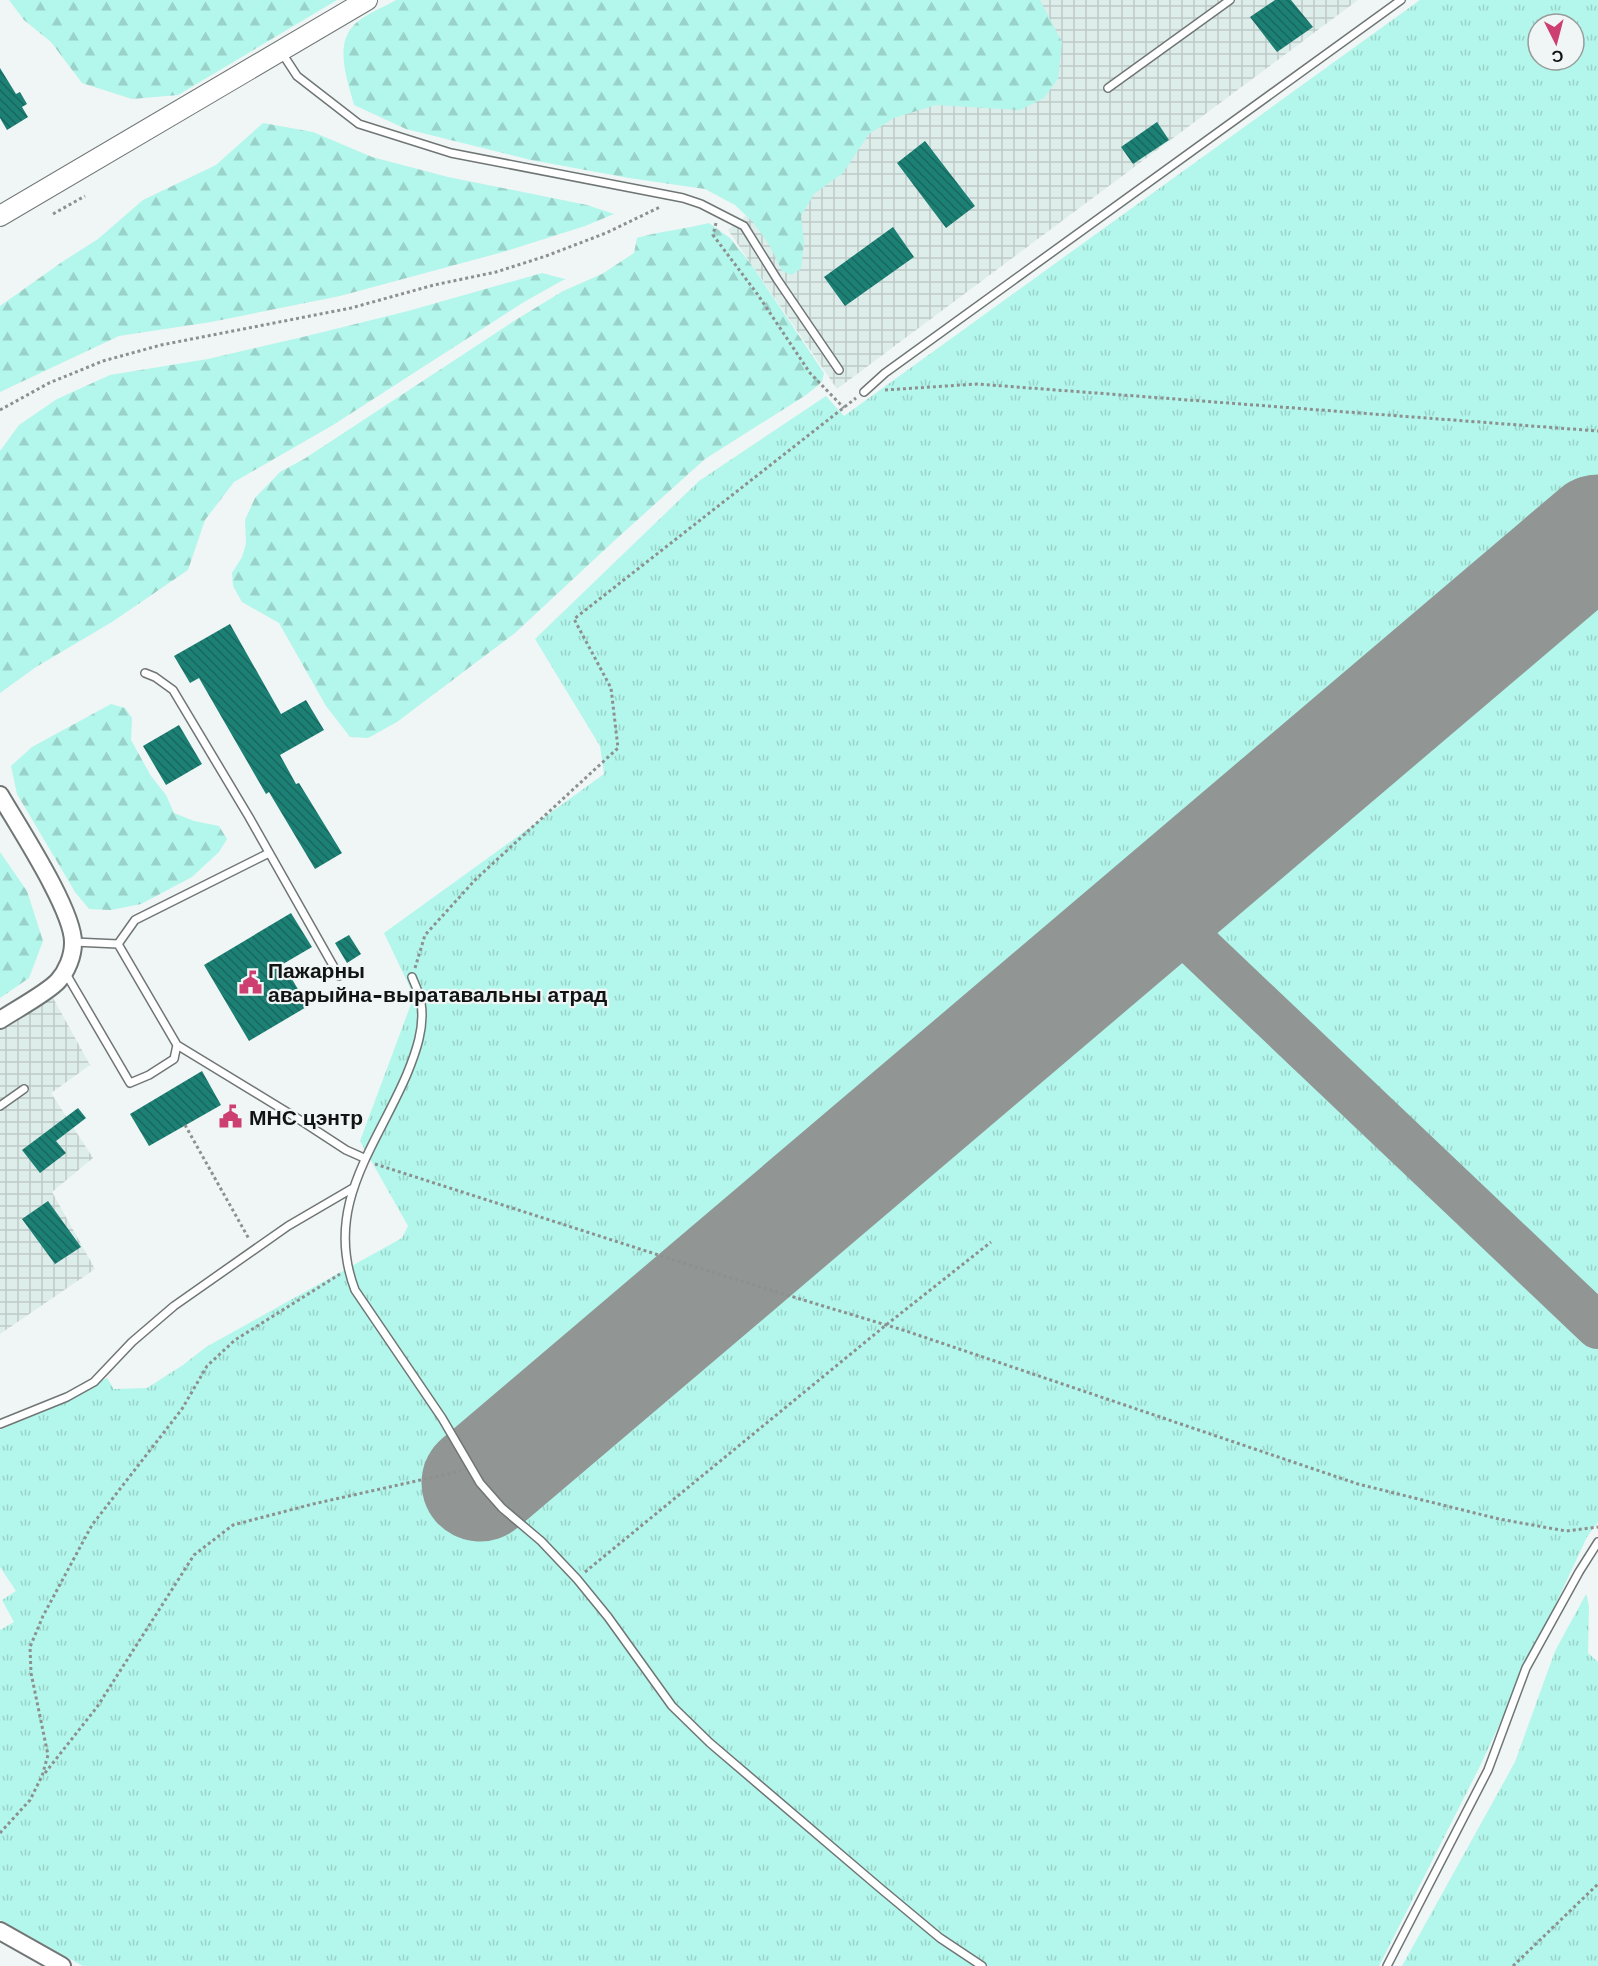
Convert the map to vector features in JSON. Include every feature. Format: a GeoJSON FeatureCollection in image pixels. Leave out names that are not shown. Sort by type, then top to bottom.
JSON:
{"type":"FeatureCollection","features":[{"type":"Feature","properties":{"kind":"main road"},"geometry":{"type":"LineString","coordinates":[[0,216],[367,0]]}},
{"type":"Feature","properties":{"kind":"street"},"geometry":{"type":"LineString","coordinates":[[0,795],[51,884],[68,919],[74,942],[70,961],[58,981],[0,1020]]}},
{"type":"Feature","properties":{"kind":"street"},"geometry":{"type":"LineString","coordinates":[[0,1931],[62,1966]]}},
{"type":"Feature","properties":{"kind":"lane"},"geometry":{"type":"LineString","coordinates":[[1108,88],[1230,0]]}},
{"type":"Feature","properties":{"kind":"lane"},"geometry":{"type":"LineString","coordinates":[[864,392],[895,366],[1401,0]]}},
{"type":"Feature","properties":{"kind":"lane"},"geometry":{"type":"LineString","coordinates":[[281,51],[297,76],[359,124],[451,153],[683,198],[701,204],[744,226],[777,279],[840,370]]}},
{"type":"Feature","properties":{"kind":"lane"},"geometry":{"type":"LineString","coordinates":[[145,673],[173,690],[339,976]]}},
{"type":"Feature","properties":{"kind":"lane"},"geometry":{"type":"LineString","coordinates":[[118,944],[135,920],[269,853]]}},
{"type":"Feature","properties":{"kind":"lane"},"geometry":{"type":"LineString","coordinates":[[74,942],[118,944]]}},
{"type":"Feature","properties":{"kind":"lane"},"geometry":{"type":"LineString","coordinates":[[118,944],[177,1045],[346,1150],[364,1158]]}},
{"type":"Feature","properties":{"kind":"lane"},"geometry":{"type":"LineString","coordinates":[[64,971],[130,1083],[149,1076],[174,1059],[177,1045]]}},
{"type":"Feature","properties":{"kind":"lane"},"geometry":{"type":"LineString","coordinates":[[412,976],[421,1002],[421,1030],[413,1061],[397,1097],[364,1158],[353,1188],[345,1230],[347,1269],[355,1290],[442,1418],[480,1483],[502,1508],[541,1541],[577,1579],[621,1634],[672,1706],[710,1743],[940,1938],[982,1966]]}},
{"type":"Feature","properties":{"kind":"lane"},"geometry":{"type":"LineString","coordinates":[[0,1106],[24,1089]]}},
{"type":"Feature","properties":{"kind":"lane"},"geometry":{"type":"LineString","coordinates":[[0,1424],[67,1397],[94,1382],[132,1342],[174,1306],[288,1226],[353,1188]]}},
{"type":"Feature","properties":{"kind":"lane"},"geometry":{"type":"LineString","coordinates":[[1387,1966],[1488,1770],[1526,1668],[1598,1542]]}},
{"type":"Feature","properties":{"kind":"path"},"geometry":{"type":"LineString","coordinates":[[53,214],[85,196]]}},
{"type":"Feature","properties":{"kind":"path"},"geometry":{"type":"LineString","coordinates":[[0,410],[49,383],[103,361],[161,345],[351,308],[434,285],[496,272],[606,233],[649,210],[683,198]]}},
{"type":"Feature","properties":{"kind":"path"},"geometry":{"type":"LineString","coordinates":[[718,213],[713,235],[758,295],[810,373],[844,408]]}},
{"type":"Feature","properties":{"kind":"path"},"geometry":{"type":"LineString","coordinates":[[412,976],[426,935],[476,879],[618,748],[611,688],[574,619],[864,392],[977,384],[1598,431]]}},
{"type":"Feature","properties":{"kind":"path"},"geometry":{"type":"LineString","coordinates":[[185,1125],[255,1249]]}},
{"type":"Feature","properties":{"kind":"path"},"geometry":{"type":"LineString","coordinates":[[364,1158],[384,1168],[886,1325],[1124,1403],[1358,1484],[1499,1519],[1566,1531],[1598,1527]]}},
{"type":"Feature","properties":{"kind":"path"},"geometry":{"type":"LineString","coordinates":[[577,1579],[886,1325],[991,1242]]}},
{"type":"Feature","properties":{"kind":"path"},"geometry":{"type":"LineString","coordinates":[[0,1833],[30,1800],[42,1776],[48,1755],[31,1673],[30,1647],[43,1616],[92,1525],[182,1409],[207,1366],[235,1340],[347,1269]]}},
{"type":"Feature","properties":{"kind":"path"},"geometry":{"type":"LineString","coordinates":[[42,1776],[97,1707],[194,1555],[233,1525],[312,1504],[472,1469]]}},
{"type":"Feature","properties":{"kind":"path"},"geometry":{"type":"LineString","coordinates":[[1513,1966],[1598,1884]]}},
{"type":"Feature","properties":{"kind":"shaded area"},"geometry":{"type":"Polygon","coordinates":[[[1022,0],[1358,0],[837,389],[728,230],[1022,0]]]}},
{"type":"Feature","properties":{"kind":"shaded area"},"geometry":{"type":"Polygon","coordinates":[[[52,996],[90,1065],[51,1093],[93,1158],[52,1192],[95,1269],[0,1334],[0,1029],[52,996]]]}},
{"type":"Feature","properties":{"kind":"green space"},"geometry":{"type":"Polygon","coordinates":[[[9,0],[337,0],[178,95],[132,99],[82,83],[51,42],[24,20],[9,0]]]}},
{"type":"Feature","properties":{"kind":"green space"},"geometry":{"type":"Polygon","coordinates":[[[396,0],[1040,0],[1062,42],[1058,79],[1044,98],[1020,110],[936,105],[894,118],[869,134],[843,173],[814,194],[801,216],[804,242],[801,269],[791,275],[782,271],[770,246],[753,222],[735,205],[705,189],[531,160],[406,129],[354,105],[343,53],[348,33],[364,17],[396,0]]]}},
{"type":"Feature","properties":{"kind":"green space"},"geometry":{"type":"Polygon","coordinates":[[[1420,0],[1598,0],[1598,1522],[1587,1537],[1479,1768],[1379,1966],[83,1966],[0,1920],[0,1630],[14,1622],[2,1600],[16,1591],[0,1567],[0,1430],[107,1378],[114,1389],[147,1388],[206,1347],[402,1238],[408,1226],[360,1141],[414,996],[384,933],[604,774],[600,746],[535,639],[699,481],[826,396],[844,416],[1420,0]]]}},
{"type":"Feature","properties":{"kind":"green space"},"geometry":{"type":"Polygon","coordinates":[[[263,123],[313,132],[372,157],[448,177],[587,205],[614,214],[585,226],[503,252],[340,296],[211,322],[119,336],[0,392],[0,306],[98,239],[143,200],[216,165],[263,123]]]}},
{"type":"Feature","properties":{"kind":"green space"},"geometry":{"type":"Polygon","coordinates":[[[709,223],[730,238],[751,264],[824,373],[822,382],[806,395],[705,459],[515,633],[397,722],[368,738],[350,737],[326,706],[279,623],[242,602],[233,586],[232,573],[242,557],[246,544],[245,520],[255,498],[280,472],[304,459],[514,321],[563,291],[602,274],[634,253],[637,238],[709,223]]]}},
{"type":"Feature","properties":{"kind":"green space"},"geometry":{"type":"Polygon","coordinates":[[[542,273],[565,279],[524,302],[333,425],[234,482],[205,520],[188,570],[112,622],[36,667],[0,693],[0,451],[19,425],[57,399],[110,375],[208,359],[307,336],[408,311],[542,273]]]}},
{"type":"Feature","properties":{"kind":"green space"},"geometry":{"type":"Polygon","coordinates":[[[111,704],[125,708],[132,718],[131,740],[151,776],[166,795],[174,813],[194,821],[219,826],[227,839],[219,852],[192,877],[141,904],[111,910],[89,909],[75,892],[17,794],[11,766],[32,747],[111,704]]]}},
{"type":"Feature","properties":{"kind":"green space"},"geometry":{"type":"Polygon","coordinates":[[[0,852],[27,891],[43,941],[29,978],[0,998],[0,852]]]}},
{"type":"Feature","properties":{"kind":"green space"},"geometry":{"type":"Polygon","coordinates":[[[1586,1594],[1589,1606],[1588,1653],[1598,1662],[1598,1966],[1402,1966],[1515,1762],[1555,1651],[1586,1594]]]}},
{"type":"Feature","properties":{"kind":"building"},"geometry":{"type":"Polygon","coordinates":[[[1275,0],[1291,0],[1313,27],[1277,52],[1250,17],[1275,0]]]}},
{"type":"Feature","properties":{"kind":"building"},"geometry":{"type":"Polygon","coordinates":[[[0,68],[16,94],[20,92],[27,104],[22,107],[28,117],[7,130],[0,118],[0,68]]]}},
{"type":"Feature","properties":{"kind":"building"},"geometry":{"type":"Polygon","coordinates":[[[1157,122],[1169,140],[1133,164],[1121,147],[1157,122]]]}},
{"type":"Feature","properties":{"kind":"building"},"geometry":{"type":"Polygon","coordinates":[[[925,141],[975,206],[946,228],[897,163],[925,141]]]}},
{"type":"Feature","properties":{"kind":"building"},"geometry":{"type":"Polygon","coordinates":[[[893,227],[914,257],[845,306],[824,277],[893,227]]]}},
{"type":"Feature","properties":{"kind":"building"},"geometry":{"type":"Polygon","coordinates":[[[230,624],[281,714],[306,700],[324,730],[280,755],[296,784],[299,783],[342,853],[315,869],[269,792],[266,794],[199,678],[190,683],[174,656],[230,624]]]}},
{"type":"Feature","properties":{"kind":"building"},"geometry":{"type":"Polygon","coordinates":[[[179,725],[202,764],[166,785],[143,746],[179,725]]]}},
{"type":"Feature","properties":{"kind":"building"},"geometry":{"type":"Polygon","coordinates":[[[291,913],[312,947],[283,964],[308,1006],[249,1041],[204,965],[291,913]]]}},
{"type":"Feature","properties":{"kind":"building"},"geometry":{"type":"Polygon","coordinates":[[[349,935],[361,954],[347,963],[335,943],[349,935]]]}},
{"type":"Feature","properties":{"kind":"building"},"geometry":{"type":"Polygon","coordinates":[[[202,1071],[221,1105],[149,1146],[130,1114],[202,1071]]]}},
{"type":"Feature","properties":{"kind":"building"},"geometry":{"type":"Polygon","coordinates":[[[78,1108],[86,1118],[56,1141],[66,1153],[40,1173],[22,1150],[78,1108]]]}},
{"type":"Feature","properties":{"kind":"building"},"geometry":{"type":"Polygon","coordinates":[[[48,1201],[81,1247],[55,1264],[22,1219],[48,1201]]]}},
{"type":"Feature","properties":{"kind":"taxiway"},"geometry":{"type":"LineString","coordinates":[[1173,894],[1186,935],[1598,1326]]}},
{"type":"Feature","properties":{"kind":"runway"},"geometry":{"type":"LineString","coordinates":[[480,1483],[1598,533]]}},
{"type":"Feature","properties":{"kind":"place","name":"Пажарны аварыйна-выратавальны атрад"},"geometry":{"type":"Point","coordinates":[250,982]}},
{"type":"Feature","properties":{"kind":"place","name":"МНС цэнтр"},"geometry":{"type":"Point","coordinates":[231,1117]}}]}
